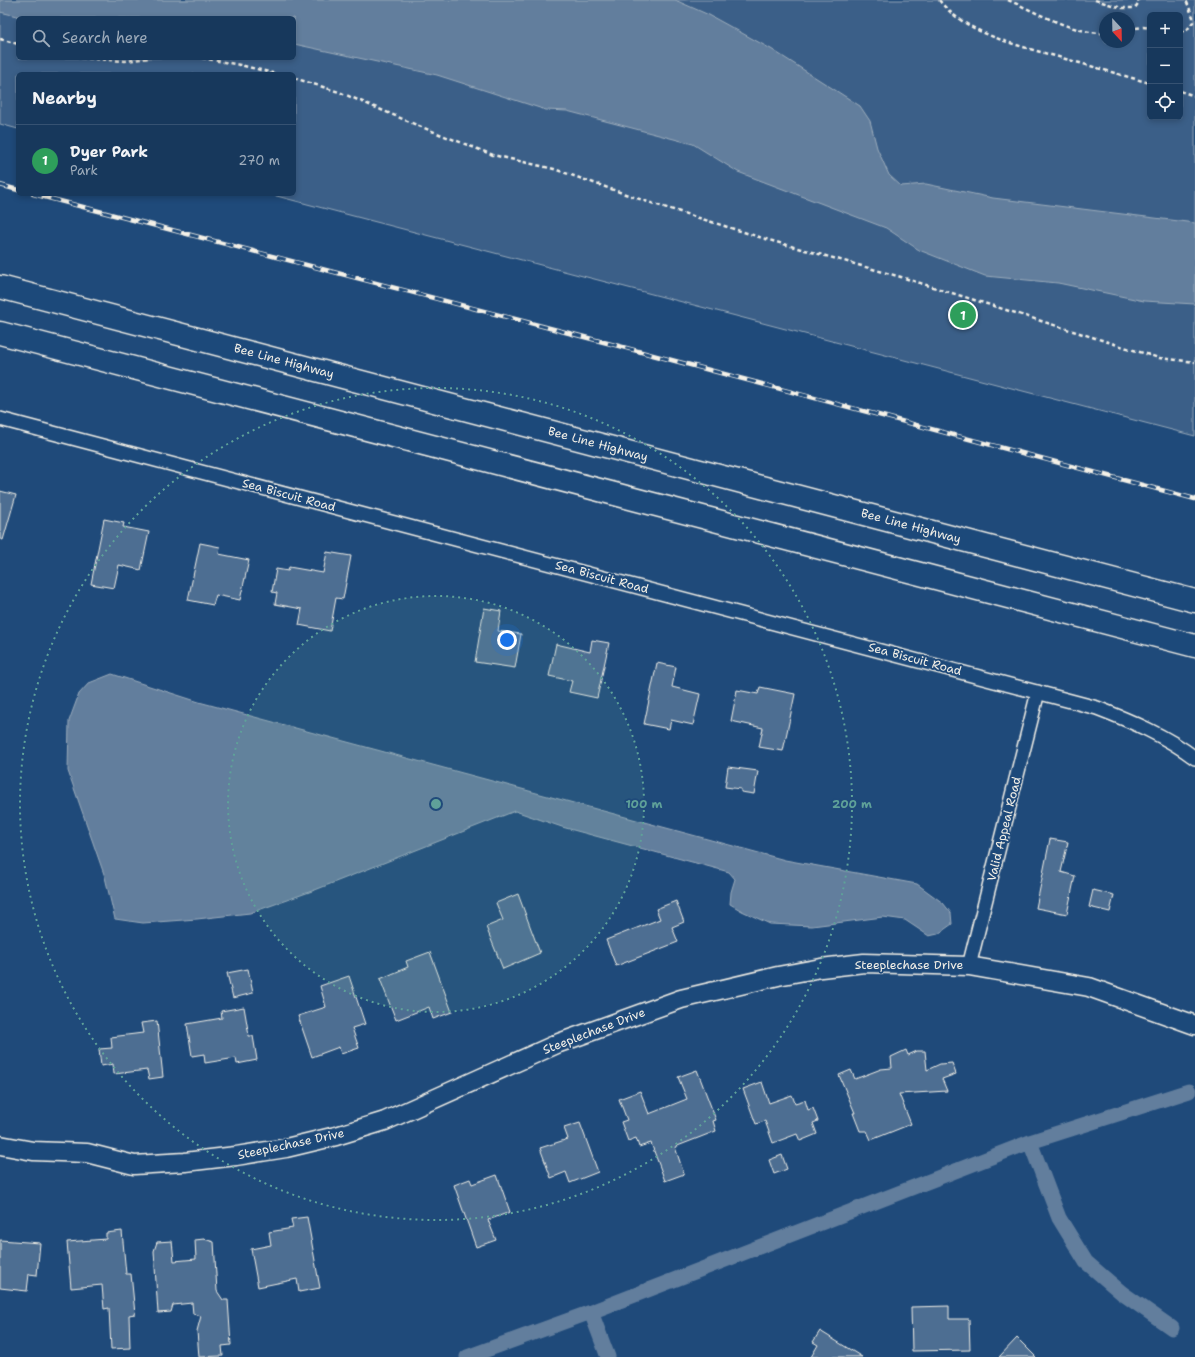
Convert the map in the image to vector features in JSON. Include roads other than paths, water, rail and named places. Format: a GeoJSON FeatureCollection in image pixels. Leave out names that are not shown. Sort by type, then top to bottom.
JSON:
{"type":"FeatureCollection","features":[{"type":"Feature","properties":{"kind":"highway","name":"Bee Line Highway"},"geometry":{"type":"LineString","coordinates":[[0,287],[1195,601]]}},
{"type":"Feature","properties":{"kind":"highway"},"geometry":{"type":"LineString","coordinates":[[0,333],[1195,646]]}},
{"type":"Feature","properties":{"kind":"street","name":"Sea Biscuit Road"},"geometry":{"type":"LineString","coordinates":[[0,419],[1097,708],[1134,723],[1169,741],[1195,758]]}},
{"type":"Feature","properties":{"kind":"street","name":"Valid Appeal Road"},"geometry":{"type":"LineString","coordinates":[[969,966],[1038,692]]}},
{"type":"Feature","properties":{"kind":"street","name":"Steeplechase Drive"},"geometry":{"type":"LineString","coordinates":[[0,1145],[33,1151],[87,1153],[134,1164],[185,1162],[286,1148],[336,1136],[385,1121],[559,1042],[681,999],[778,976],[821,968],[864,963],[969,966],[1089,987],[1195,1025]]}},
{"type":"Feature","properties":{"kind":"waterway"},"geometry":{"type":"LineString","coordinates":[[467,1357],[591,1312],[1030,1142],[1189,1091]]}},
{"type":"Feature","properties":{"kind":"waterway"},"geometry":{"type":"LineString","coordinates":[[1030,1142],[1059,1218],[1086,1262],[1122,1293],[1172,1328]]}},
{"type":"Feature","properties":{"kind":"waterway"},"geometry":{"type":"LineString","coordinates":[[591,1312],[608,1357]]}},
{"type":"Feature","properties":{"kind":"railway"},"geometry":{"type":"LineString","coordinates":[[0,185],[16,189]]}},
{"type":"Feature","properties":{"kind":"railway"},"geometry":{"type":"LineString","coordinates":[[41,196],[615,345],[1195,499]]}},
{"type":"Feature","properties":{"kind":"place","name":"Dyer Park"},"geometry":{"type":"Point","coordinates":[963,315]}}]}
